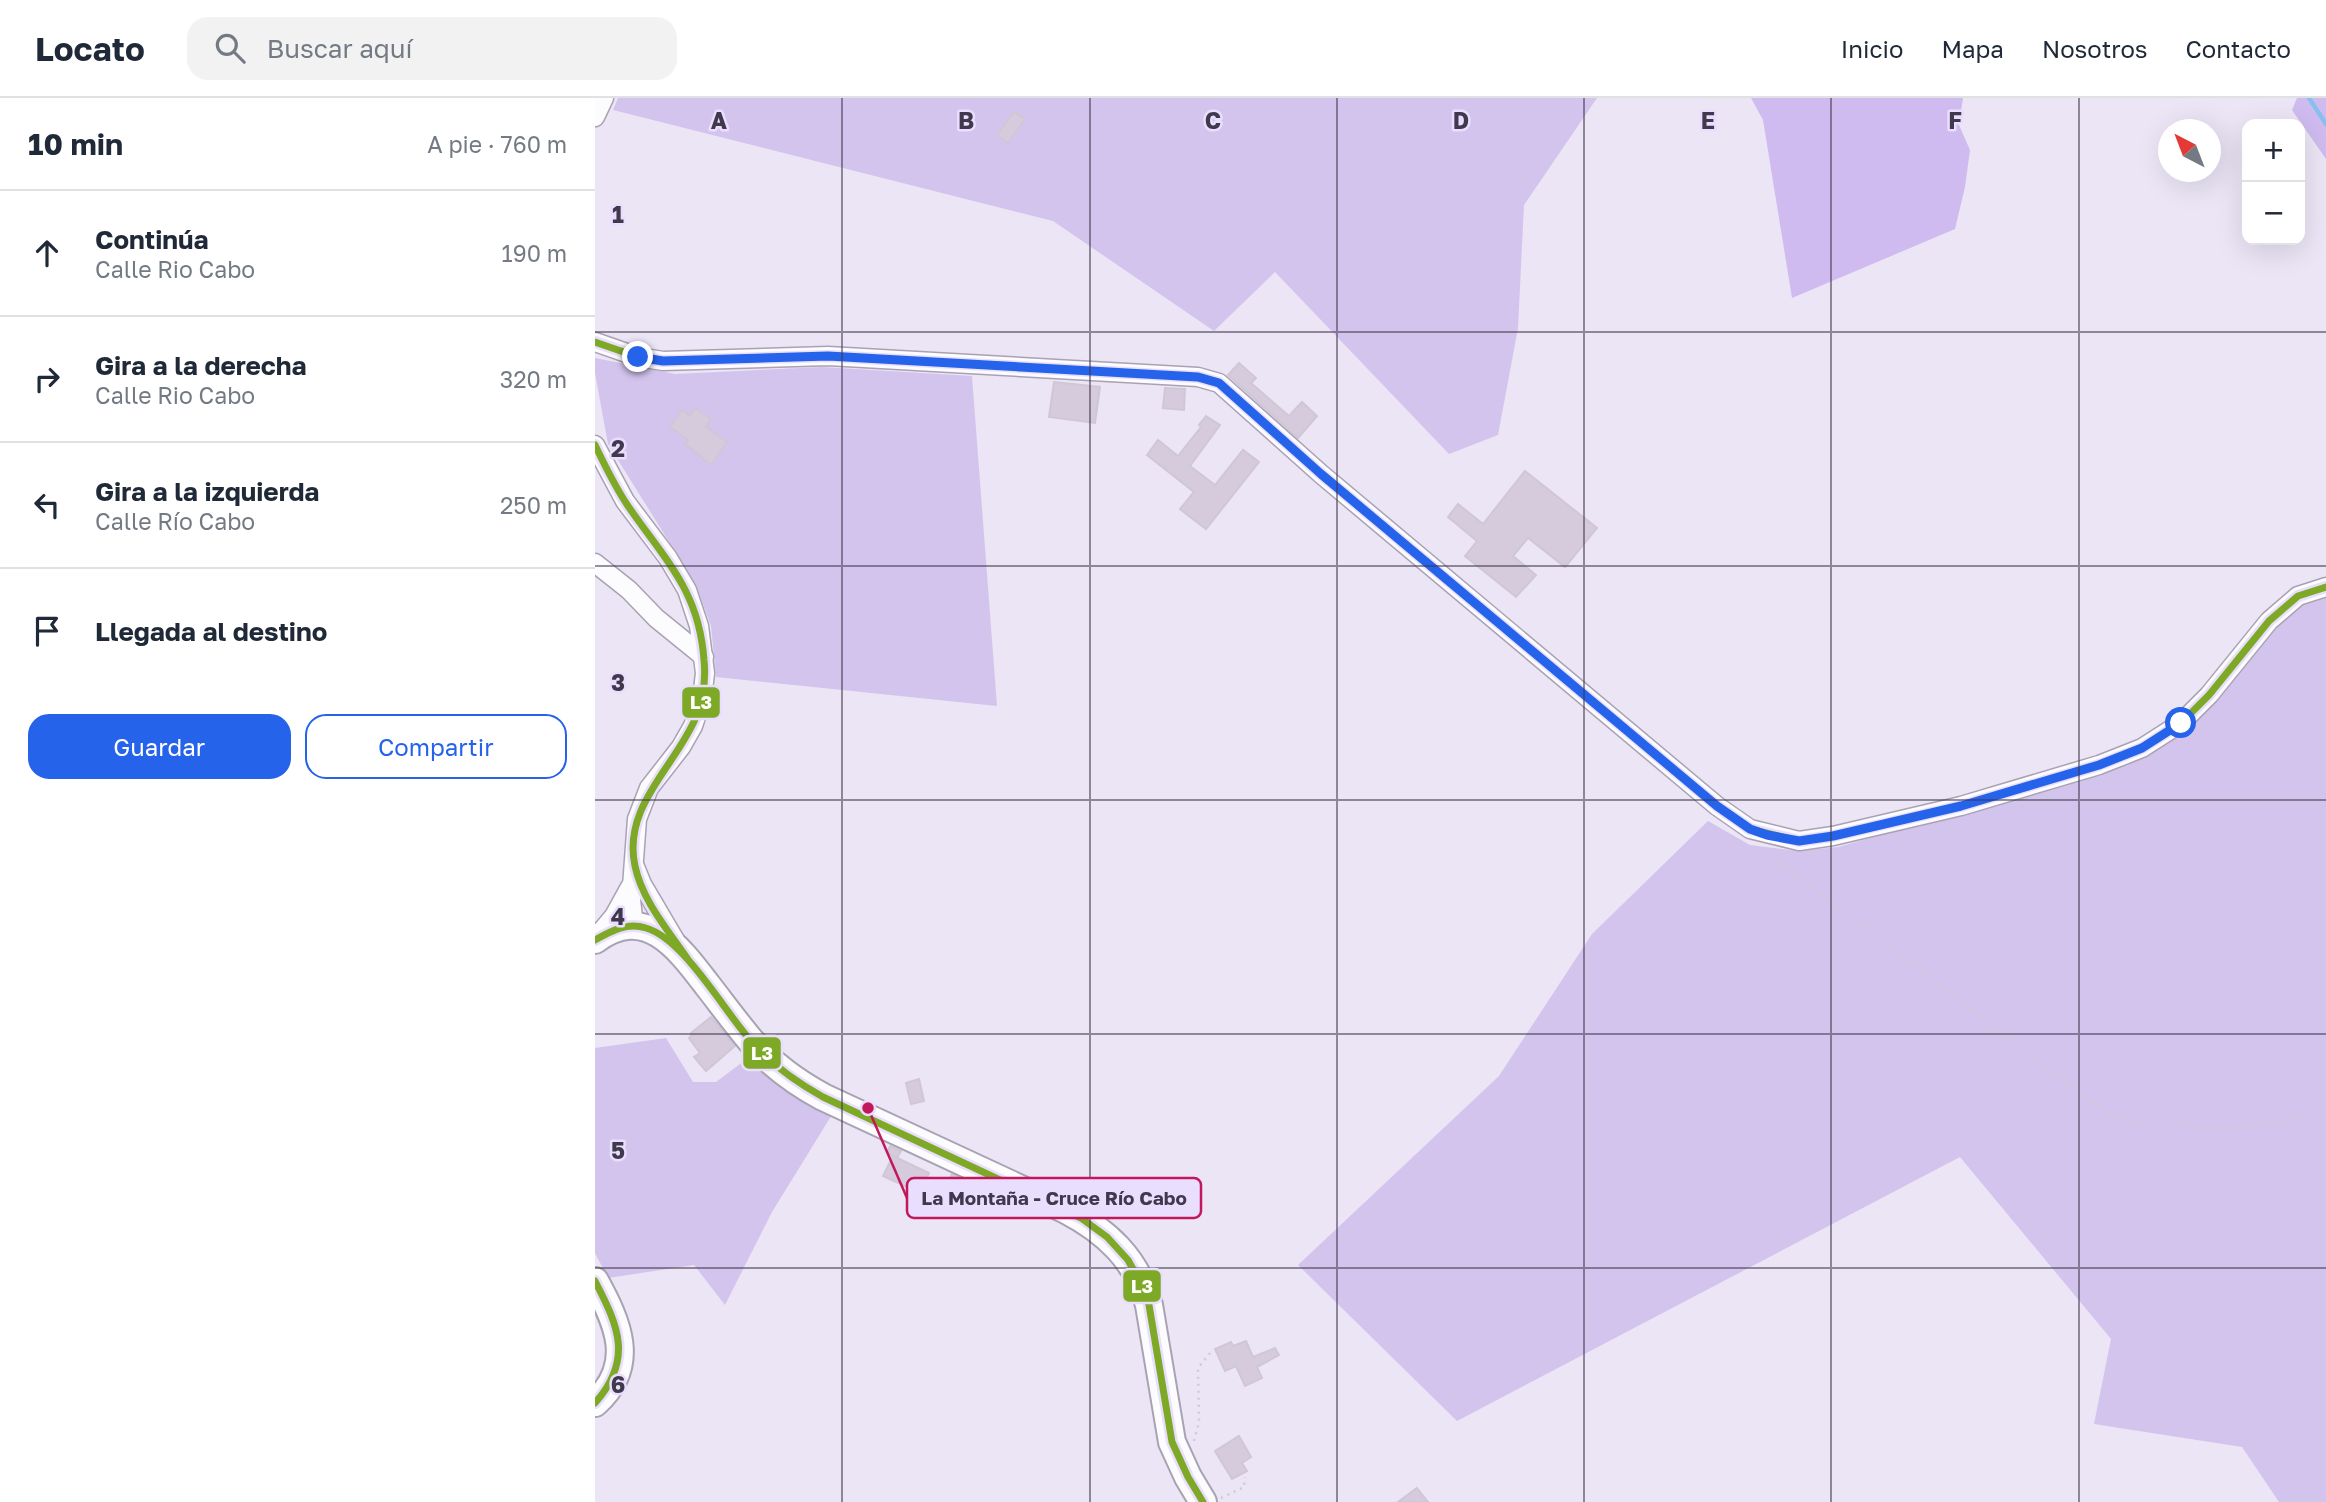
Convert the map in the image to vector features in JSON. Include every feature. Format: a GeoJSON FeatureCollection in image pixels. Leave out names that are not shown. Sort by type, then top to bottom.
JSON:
{"type":"FeatureCollection","features":[{"type":"Feature","properties":{"kind":"highway"},"geometry":{"type":"LineString","coordinates":[[595,939],[609,931],[636,926],[661,934],[687,958],[765,1056],[792,1079],[839,1104],[1055,1204],[1093,1225],[1113,1242],[1137,1274],[1146,1296],[1166,1413],[1176,1452],[1200,1499]]}},
{"type":"Feature","properties":{"kind":"highway"},"geometry":{"type":"LineString","coordinates":[[595,1403],[612,1381],[621,1353],[613,1319],[597,1290]]}},
{"type":"Feature","properties":{"kind":"street"},"geometry":{"type":"LineString","coordinates":[[595,117],[604,98]]}},
{"type":"Feature","properties":{"kind":"street"},"geometry":{"type":"LineString","coordinates":[[595,342],[638,357],[663,361],[828,356],[1198,377],[1219,383],[1321,474],[1717,806],[1750,829],[1799,841],[1833,836],[1961,806],[2099,765],[2142,748],[2181,723],[2209,695],[2269,621],[2298,596],[2326,587]]}},
{"type":"Feature","properties":{"kind":"street"},"geometry":{"type":"LineString","coordinates":[[595,445],[625,502],[668,558],[687,590],[699,626],[704,657],[704,688],[694,726],[649,788],[640,810],[634,834],[637,875],[631,900],[636,926]]}},
{"type":"Feature","properties":{"kind":"street"},"geometry":{"type":"LineString","coordinates":[[595,563],[615,577],[656,618],[704,657]]}},
{"type":"Feature","properties":{"kind":"street"},"geometry":{"type":"LineString","coordinates":[[595,939],[621,906],[637,875]]}},
{"type":"Feature","properties":{"kind":"street"},"geometry":{"type":"LineString","coordinates":[[637,875],[687,958]]}},
{"type":"Feature","properties":{"kind":"path"},"geometry":{"type":"LineString","coordinates":[[1763,848],[1786,869],[1878,936],[2060,1079],[2117,1117],[2154,1127],[2190,1125],[2223,1129],[2290,1121],[2326,1111]]}},
{"type":"Feature","properties":{"kind":"path"},"geometry":{"type":"LineString","coordinates":[[1176,1452],[1190,1445],[1198,1432],[1198,1368],[1210,1353]]}},
{"type":"Feature","properties":{"kind":"path"},"geometry":{"type":"LineString","coordinates":[[1200,1499],[1244,1487],[1245,1476]]}},
{"type":"Feature","properties":{"kind":"shaded area"},"geometry":{"type":"Polygon","coordinates":[[[618,98],[1597,98],[1524,205],[1518,328],[1498,435],[1449,454],[1275,272],[1214,331],[1053,221],[613,110],[618,98]]]}},
{"type":"Feature","properties":{"kind":"shaded area"},"geometry":{"type":"Polygon","coordinates":[[[1751,98],[1963,98],[1959,125],[1970,150],[1955,229],[1792,298],[1763,120],[1751,98]]]}},
{"type":"Feature","properties":{"kind":"shaded area"},"geometry":{"type":"Polygon","coordinates":[[[2297,98],[2326,98],[2326,159],[2305,129],[2305,119],[2298,119],[2292,110],[2297,98]]]}},
{"type":"Feature","properties":{"kind":"shaded area"},"geometry":{"type":"Polygon","coordinates":[[[595,358],[675,374],[822,367],[972,376],[997,706],[716,677],[711,626],[696,585],[608,444],[595,373],[595,358]]]}},
{"type":"Feature","properties":{"kind":"shaded area"},"geometry":{"type":"Polygon","coordinates":[[[2326,597],[2326,1502],[2279,1502],[2242,1447],[2094,1424],[2111,1339],[1960,1157],[1457,1421],[1298,1265],[1499,1076],[1592,934],[1708,821],[1750,845],[1798,851],[1838,847],[2147,756],[2190,725],[2274,626],[2312,598],[2326,597]]]}},
{"type":"Feature","properties":{"kind":"shaded area"},"geometry":{"type":"Polygon","coordinates":[[[666,1038],[693,1082],[716,1082],[752,1055],[833,1113],[772,1212],[725,1305],[694,1265],[608,1278],[595,1253],[595,1048],[666,1038]]]}},
{"type":"Feature","properties":{"kind":"building"},"geometry":{"type":"Polygon","coordinates":[[[1014,112],[1025,119],[1008,143],[997,135],[1014,112]]]}},
{"type":"Feature","properties":{"kind":"building"},"geometry":{"type":"Polygon","coordinates":[[[1239,363],[1256,378],[1251,383],[1289,416],[1302,402],[1317,416],[1298,438],[1228,375],[1239,363]]]}},
{"type":"Feature","properties":{"kind":"building"},"geometry":{"type":"Polygon","coordinates":[[[1054,382],[1100,387],[1095,423],[1049,417],[1054,382]]]}},
{"type":"Feature","properties":{"kind":"building"},"geometry":{"type":"Polygon","coordinates":[[[1165,388],[1185,389],[1184,410],[1163,408],[1165,388]]]}},
{"type":"Feature","properties":{"kind":"building"},"geometry":{"type":"Polygon","coordinates":[[[695,408],[711,419],[706,427],[727,442],[711,465],[685,444],[688,440],[670,427],[682,410],[690,416],[695,408]]]}},
{"type":"Feature","properties":{"kind":"building"},"geometry":{"type":"Polygon","coordinates":[[[1206,416],[1220,425],[1190,466],[1215,485],[1243,450],[1259,462],[1206,529],[1180,509],[1194,492],[1147,455],[1158,440],[1178,456],[1201,427],[1199,425],[1206,416]]]}},
{"type":"Feature","properties":{"kind":"building"},"geometry":{"type":"Polygon","coordinates":[[[1525,471],[1597,528],[1565,567],[1528,538],[1513,556],[1536,575],[1516,597],[1465,556],[1477,541],[1448,517],[1458,504],[1483,524],[1525,471]]]}},
{"type":"Feature","properties":{"kind":"building"},"geometry":{"type":"Polygon","coordinates":[[[711,1017],[735,1046],[706,1071],[694,1057],[700,1053],[689,1038],[691,1033],[711,1017]]]}},
{"type":"Feature","properties":{"kind":"building"},"geometry":{"type":"Polygon","coordinates":[[[919,1079],[924,1101],[911,1104],[906,1083],[919,1079]]]}},
{"type":"Feature","properties":{"kind":"building"},"geometry":{"type":"Polygon","coordinates":[[[890,1146],[901,1151],[897,1158],[887,1153],[890,1146]]]}},
{"type":"Feature","properties":{"kind":"building"},"geometry":{"type":"Polygon","coordinates":[[[893,1156],[929,1173],[920,1193],[883,1176],[893,1156]]]}},
{"type":"Feature","properties":{"kind":"building"},"geometry":{"type":"Polygon","coordinates":[[[952,1174],[972,1184],[968,1193],[948,1184],[952,1174]]]}},
{"type":"Feature","properties":{"kind":"building"},"geometry":{"type":"Polygon","coordinates":[[[1246,1341],[1253,1357],[1275,1348],[1279,1355],[1257,1367],[1262,1378],[1245,1386],[1236,1366],[1225,1371],[1215,1349],[1231,1342],[1233,1346],[1246,1341]]]}},
{"type":"Feature","properties":{"kind":"building"},"geometry":{"type":"Polygon","coordinates":[[[1239,1436],[1251,1457],[1242,1463],[1247,1471],[1232,1479],[1215,1451],[1239,1436]]]}},
{"type":"Feature","properties":{"kind":"building"},"geometry":{"type":"Polygon","coordinates":[[[1417,1488],[1428,1502],[1398,1502],[1417,1488]]]}},
{"type":"Feature","properties":{"kind":"waterway"},"geometry":{"type":"LineString","coordinates":[[2309,98],[2326,124]]}},
{"type":"Feature","properties":{"kind":"transit line","name":"L3"},"geometry":{"type":"LineString","coordinates":[[595,342],[638,357],[663,361],[828,356],[1198,377],[1219,383],[1321,474],[1717,806],[1750,829],[1799,841],[1833,836],[1961,806],[2099,765],[2142,748],[2181,723],[2209,695],[2269,621],[2298,596],[2326,587]]}},
{"type":"Feature","properties":{"kind":"transit line","name":"L3"},"geometry":{"type":"LineString","coordinates":[[595,445],[623,499],[667,560],[688,595],[701,636],[705,674],[696,717],[643,805],[633,844],[635,866],[643,891],[687,958]]}},
{"type":"Feature","properties":{"kind":"transit line","name":"L3"},"geometry":{"type":"LineString","coordinates":[[595,940],[632,926],[646,928],[660,935],[675,946],[703,977],[740,1028],[759,1049],[794,1079],[823,1097],[1081,1218],[1107,1237],[1128,1260],[1144,1289],[1172,1442],[1203,1502]]}},
{"type":"Feature","properties":{"kind":"transit line","name":"L3"},"geometry":{"type":"LineString","coordinates":[[595,1281],[616,1328],[618,1343],[614,1372],[595,1403]]}},
{"type":"Feature","properties":{"kind":"place","name":"La Montaña - Cruce Río Cabo"},"geometry":{"type":"Point","coordinates":[868,1108]}},
{"type":"Feature","properties":{"kind":"route"},"geometry":{"type":"LineString","coordinates":[[638,357],[663,361],[828,356],[1198,377],[1219,383],[1321,474],[1717,806],[1750,829],[1767,835],[1799,841],[1833,836],[1961,806],[2099,765],[2142,748],[2181,723]]}}]}
